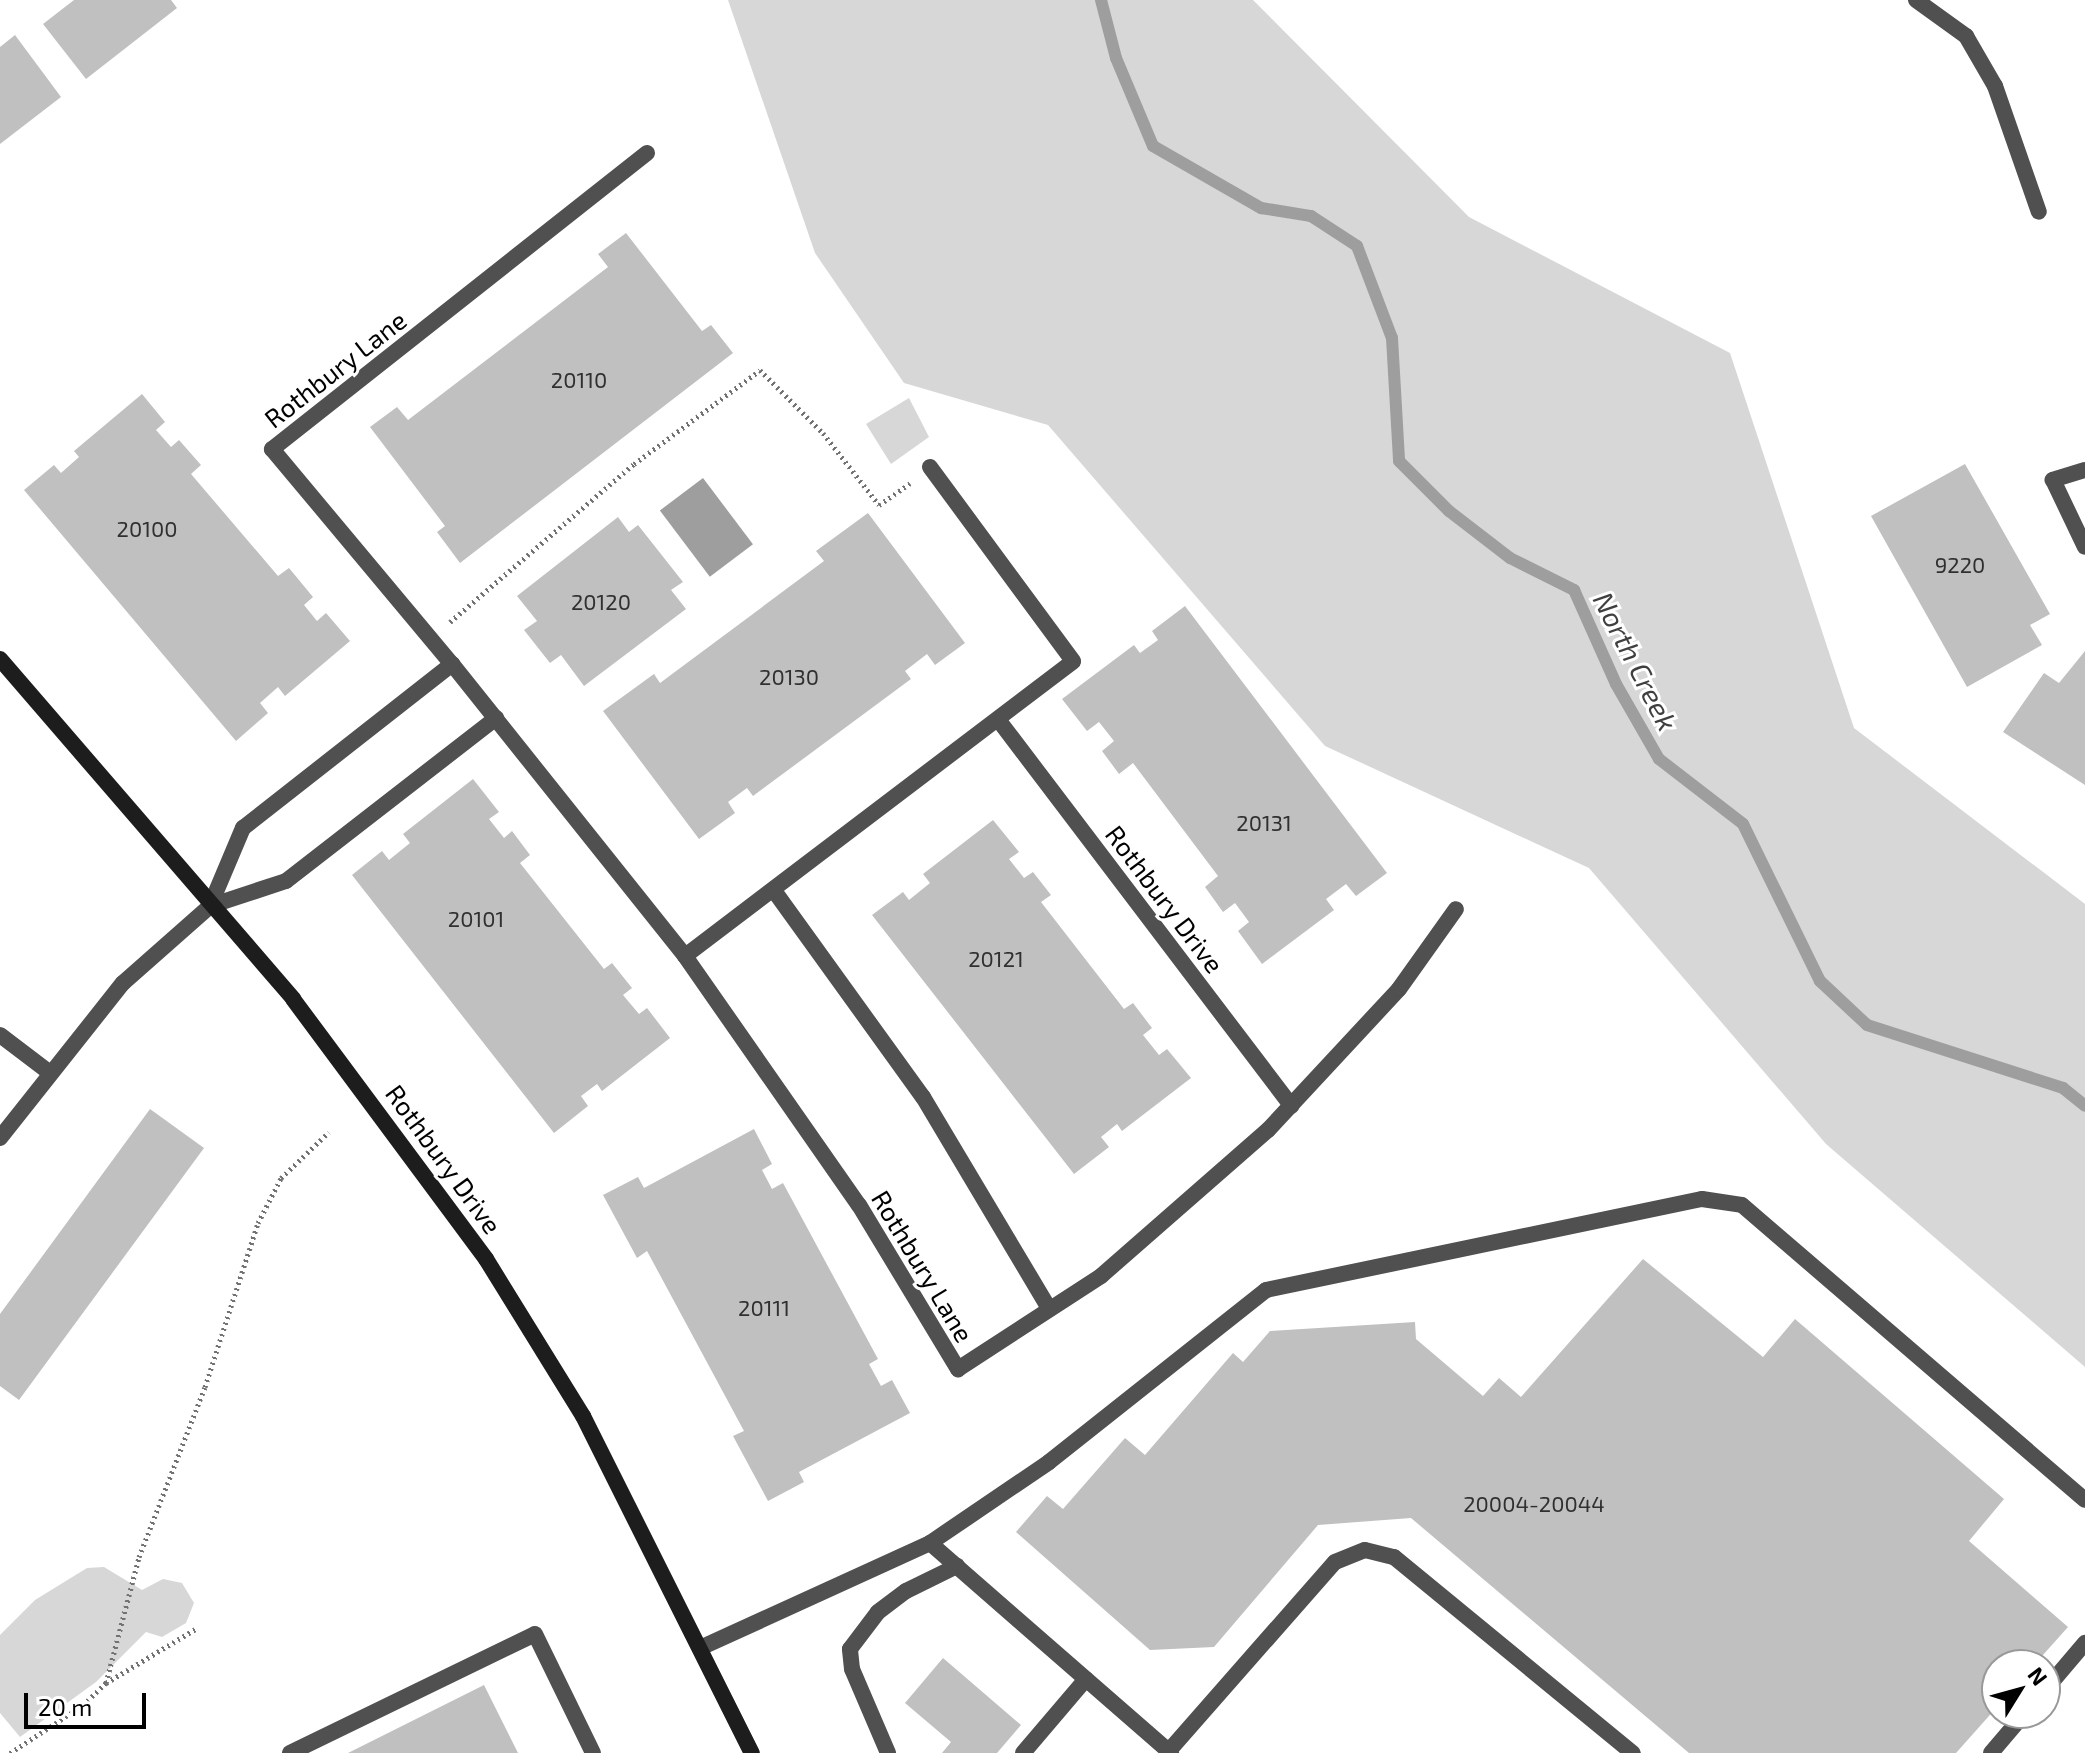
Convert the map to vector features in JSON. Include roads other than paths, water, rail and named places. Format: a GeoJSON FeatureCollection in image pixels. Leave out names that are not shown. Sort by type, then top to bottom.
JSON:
{"type":"FeatureCollection","features":[{"type":"Feature","properties":{"kind":"street"},"geometry":{"type":"LineString","coordinates":[[1916,0],[1966,36],[1995,86],[2039,212]]}},
{"type":"Feature","properties":{"kind":"street","name":"Rothbury Lane"},"geometry":{"type":"LineString","coordinates":[[647,153],[272,449],[431,638],[685,956],[859,1205],[958,1369],[1101,1276],[1163,1226],[1292,1106],[1399,989],[1456,909]]}},
{"type":"Feature","properties":{"kind":"street"},"geometry":{"type":"LineString","coordinates":[[685,956],[1000,722],[1073,661],[930,467]]}},
{"type":"Feature","properties":{"kind":"street"},"geometry":{"type":"LineString","coordinates":[[2085,470],[2053,480],[2085,547]]}},
{"type":"Feature","properties":{"kind":"street","name":"Rothbury Drive"},"geometry":{"type":"LineString","coordinates":[[0,659],[311,1021],[486,1259],[583,1416],[752,1753]]}},
{"type":"Feature","properties":{"kind":"street"},"geometry":{"type":"LineString","coordinates":[[210,906],[243,828],[452,664]]}},
{"type":"Feature","properties":{"kind":"street"},"geometry":{"type":"LineString","coordinates":[[0,1138],[49,1072],[123,983],[210,906],[286,881],[496,718]]}},
{"type":"Feature","properties":{"kind":"street","name":"Rothbury Drive"},"geometry":{"type":"LineString","coordinates":[[1000,722],[1292,1106]]}},
{"type":"Feature","properties":{"kind":"street"},"geometry":{"type":"LineString","coordinates":[[775,892],[923,1097],[1049,1308]]}},
{"type":"Feature","properties":{"kind":"street"},"geometry":{"type":"LineString","coordinates":[[0,1035],[49,1072]]}},
{"type":"Feature","properties":{"kind":"street"},"geometry":{"type":"LineString","coordinates":[[700,1648],[930,1543],[1049,1462],[1266,1290],[1702,1199],[1742,1205],[2085,1500]]}},
{"type":"Feature","properties":{"kind":"street"},"geometry":{"type":"LineString","coordinates":[[930,1543],[1169,1752],[1335,1562],[1365,1550],[1394,1557],[1633,1753]]}},
{"type":"Feature","properties":{"kind":"street"},"geometry":{"type":"LineString","coordinates":[[888,1753],[852,1669],[850,1649],[878,1612],[906,1591],[957,1566]]}},
{"type":"Feature","properties":{"kind":"street"},"geometry":{"type":"LineString","coordinates":[[290,1753],[535,1634],[593,1753]]}},
{"type":"Feature","properties":{"kind":"street"},"geometry":{"type":"LineString","coordinates":[[2061,1671],[2085,1643]]}},
{"type":"Feature","properties":{"kind":"street"},"geometry":{"type":"LineString","coordinates":[[1023,1753],[1086,1679]]}},
{"type":"Feature","properties":{"kind":"street"},"geometry":{"type":"LineString","coordinates":[[1991,1753],[2011,1729]]}},
{"type":"Feature","properties":{"kind":"waterway","name":"North Creek"},"geometry":{"type":"LineString","coordinates":[[1101,0],[1116,58],[1153,146],[1261,208],[1311,216],[1357,246],[1392,338],[1399,461],[1449,511],[1510,558],[1574,590],[1616,684],[1659,759],[1743,824],[1820,981],[1867,1025],[2063,1088],[2085,1106]]}}]}
